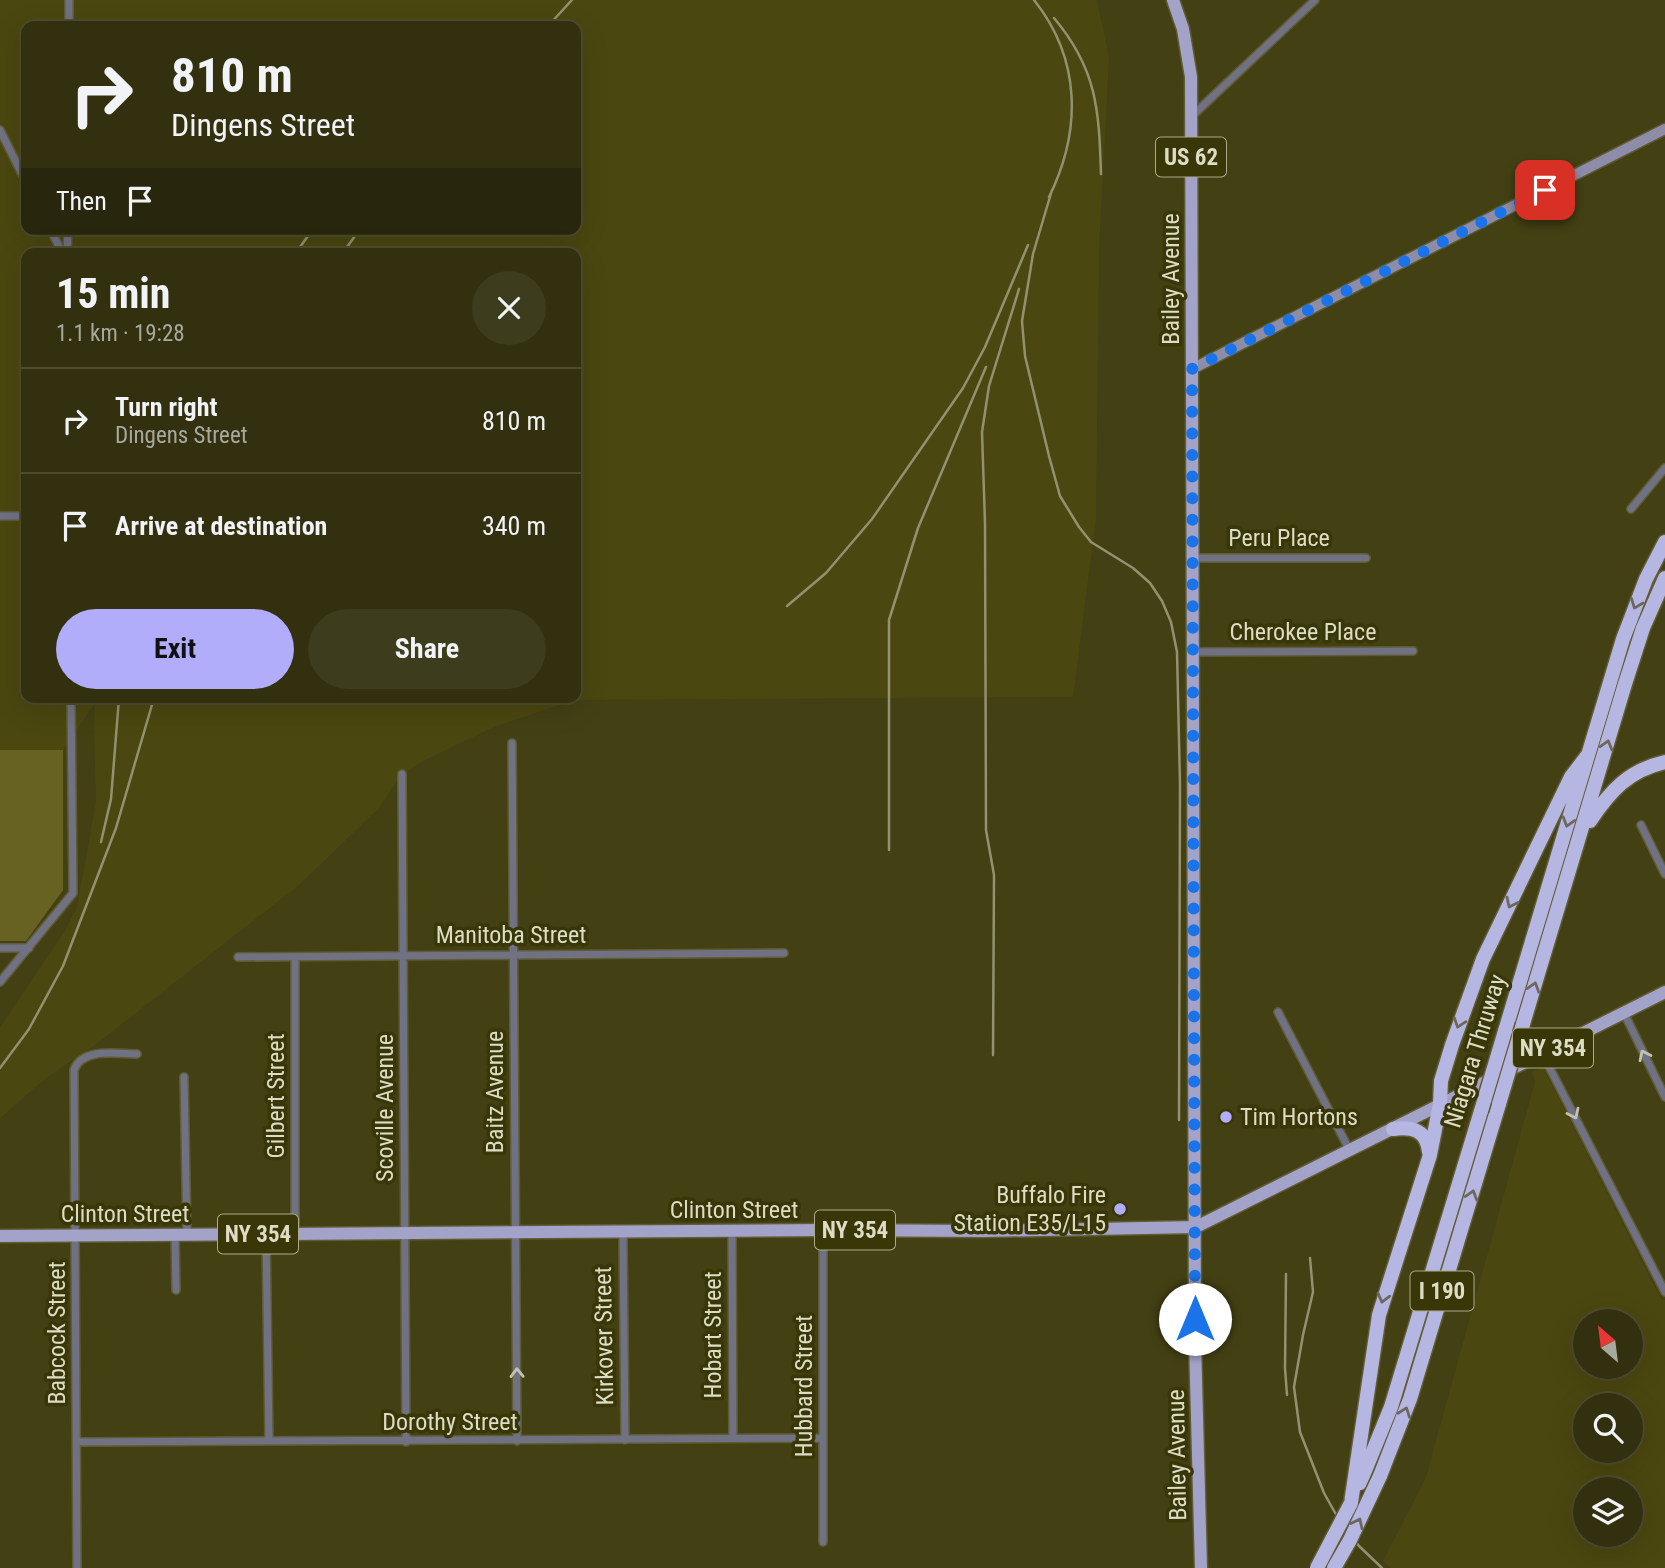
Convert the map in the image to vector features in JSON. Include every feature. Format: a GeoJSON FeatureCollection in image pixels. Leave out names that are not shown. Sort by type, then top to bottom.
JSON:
{"type":"FeatureCollection","features":[{"type":"Feature","properties":{"kind":"highway","name":"Niagara Thruway"},"geometry":{"type":"LineString","coordinates":[[1364,1458],[1391,1407],[1623,639],[1646,579],[1665,542]]}},
{"type":"Feature","properties":{"kind":"highway","name":"Niagara Thruway"},"geometry":{"type":"LineString","coordinates":[[1334,1568],[1380,1476],[1410,1399],[1639,640],[1665,578]]}},
{"type":"Feature","properties":{"kind":"highway"},"geometry":{"type":"LineString","coordinates":[[1317,1568],[1351,1503],[1364,1458],[1379,1315],[1430,1154],[1440,1104],[1441,1082],[1448,1057],[1483,959],[1571,777],[1587,756]]}},
{"type":"Feature","properties":{"kind":"highway"},"geometry":{"type":"LineString","coordinates":[[1581,834],[1605,798],[1619,783],[1643,768],[1665,762]]}},
{"type":"Feature","properties":{"kind":"highway"},"geometry":{"type":"LineString","coordinates":[[1393,1129],[1414,1128],[1424,1135],[1430,1154]]}},
{"type":"Feature","properties":{"kind":"main road","name":"Bailey Avenue"},"geometry":{"type":"LineString","coordinates":[[1173,0],[1184,29],[1191,116],[1195,1341],[1201,1568]]}},
{"type":"Feature","properties":{"kind":"main road","name":"Clinton Street"},"geometry":{"type":"LineString","coordinates":[[0,1236],[984,1231],[1196,1227],[1665,992]]}},
{"type":"Feature","properties":{"kind":"street"},"geometry":{"type":"LineString","coordinates":[[69,0],[69,21]]}},
{"type":"Feature","properties":{"kind":"street"},"geometry":{"type":"LineString","coordinates":[[1191,116],[1315,0]]}},
{"type":"Feature","properties":{"kind":"street"},"geometry":{"type":"LineString","coordinates":[[1192,369],[1665,129]]}},
{"type":"Feature","properties":{"kind":"street"},"geometry":{"type":"LineString","coordinates":[[0,130],[21,172]]}},
{"type":"Feature","properties":{"kind":"street"},"geometry":{"type":"LineString","coordinates":[[1631,509],[1665,468]]}},
{"type":"Feature","properties":{"kind":"street"},"geometry":{"type":"LineString","coordinates":[[0,516],[21,516]]}},
{"type":"Feature","properties":{"kind":"street","name":"Peru Place"},"geometry":{"type":"LineString","coordinates":[[1193,558],[1366,558]]}},
{"type":"Feature","properties":{"kind":"street","name":"Cherokee Place"},"geometry":{"type":"LineString","coordinates":[[1193,652],[1413,651]]}},
{"type":"Feature","properties":{"kind":"street"},"geometry":{"type":"LineString","coordinates":[[0,982],[73,893],[71,703]]}},
{"type":"Feature","properties":{"kind":"street","name":"Baitz Avenue"},"geometry":{"type":"LineString","coordinates":[[512,743],[517,1441]]}},
{"type":"Feature","properties":{"kind":"street","name":"Scoville Avenue"},"geometry":{"type":"LineString","coordinates":[[402,774],[406,1442]]}},
{"type":"Feature","properties":{"kind":"street"},"geometry":{"type":"LineString","coordinates":[[1641,825],[1665,874]]}},
{"type":"Feature","properties":{"kind":"street"},"geometry":{"type":"LineString","coordinates":[[0,948],[29,948]]}},
{"type":"Feature","properties":{"kind":"street","name":"Manitoba Street"},"geometry":{"type":"LineString","coordinates":[[239,957],[784,953]]}},
{"type":"Feature","properties":{"kind":"street","name":"Gilbert Street"},"geometry":{"type":"LineString","coordinates":[[295,957],[295,1234]]}},
{"type":"Feature","properties":{"kind":"street"},"geometry":{"type":"LineString","coordinates":[[1278,1012],[1350,1151]]}},
{"type":"Feature","properties":{"kind":"street"},"geometry":{"type":"LineString","coordinates":[[1624,1013],[1665,1097]]}},
{"type":"Feature","properties":{"kind":"street","name":"Babcock Street"},"geometry":{"type":"LineString","coordinates":[[77,1568],[74,1070],[82,1058],[88,1055],[137,1054]]}},
{"type":"Feature","properties":{"kind":"street"},"geometry":{"type":"LineString","coordinates":[[1542,1054],[1664,1293]]}},
{"type":"Feature","properties":{"kind":"street"},"geometry":{"type":"LineString","coordinates":[[176,1290],[181,1235],[184,1077]]}},
{"type":"Feature","properties":{"kind":"street","name":"Hubbard Street"},"geometry":{"type":"LineString","coordinates":[[823,1230],[823,1542]]}},
{"type":"Feature","properties":{"kind":"street","name":"Kirkover Street"},"geometry":{"type":"LineString","coordinates":[[623,1231],[625,1440]]}},
{"type":"Feature","properties":{"kind":"street","name":"Hobart Street"},"geometry":{"type":"LineString","coordinates":[[732,1231],[733,1438]]}},
{"type":"Feature","properties":{"kind":"street"},"geometry":{"type":"LineString","coordinates":[[266,1234],[269,1441]]}},
{"type":"Feature","properties":{"kind":"street","name":"Dorothy Street"},"geometry":{"type":"LineString","coordinates":[[77,1442],[823,1438]]}},
{"type":"Feature","properties":{"kind":"shaded area"},"geometry":{"type":"Polygon","coordinates":[[[0,0],[1097,0],[1109,58],[1099,249],[1096,518],[1073,697],[581,700],[581,248],[21,248],[21,703],[95,703],[63,750],[0,750],[0,0]]]}},
{"type":"Feature","properties":{"kind":"shaded area"},"geometry":{"type":"Polygon","coordinates":[[[95,703],[564,703],[494,727],[402,774],[378,809],[300,884],[95,1045],[46,1078],[0,1118],[0,1027],[63,934],[77,907],[96,802],[95,703]]]}},
{"type":"Feature","properties":{"kind":"shaded area"},"geometry":{"type":"Polygon","coordinates":[[[0,750],[63,750],[63,890],[26,941],[0,941],[0,750]]]}},
{"type":"Feature","properties":{"kind":"shaded area"},"geometry":{"type":"Polygon","coordinates":[[[1543,1067],[1662,1301],[1665,1300],[1665,1568],[1391,1568],[1383,1561],[1426,1477],[1535,1082],[1532,1072],[1543,1067]]]}},
{"type":"Feature","properties":{"kind":"railway"},"geometry":{"type":"LineString","coordinates":[[553,21],[572,0]]}},
{"type":"Feature","properties":{"kind":"railway"},"geometry":{"type":"LineString","coordinates":[[1034,0],[1061,46],[1072,96],[1067,146],[1049,197]]}},
{"type":"Feature","properties":{"kind":"railway"},"geometry":{"type":"LineString","coordinates":[[1054,18],[1079,55],[1093,91],[1099,130],[1101,174]]}},
{"type":"Feature","properties":{"kind":"railway"},"geometry":{"type":"LineString","coordinates":[[1052,190],[1033,254],[1022,321],[1025,356],[1049,456],[1060,496],[1079,527],[1091,542],[1133,568],[1150,583],[1162,601],[1171,622],[1177,652],[1180,784],[1179,1120]]}},
{"type":"Feature","properties":{"kind":"railway"},"geometry":{"type":"LineString","coordinates":[[299,248],[309,235]]}},
{"type":"Feature","properties":{"kind":"railway"},"geometry":{"type":"LineString","coordinates":[[346,248],[356,235]]}},
{"type":"Feature","properties":{"kind":"railway"},"geometry":{"type":"LineString","coordinates":[[787,606],[826,573],[872,519],[963,388],[985,347],[1028,245]]}},
{"type":"Feature","properties":{"kind":"railway"},"geometry":{"type":"LineString","coordinates":[[993,1055],[994,875],[986,830],[982,432],[989,386],[1019,289]]}},
{"type":"Feature","properties":{"kind":"railway"},"geometry":{"type":"LineString","coordinates":[[889,850],[889,620],[918,528],[986,367]]}},
{"type":"Feature","properties":{"kind":"railway"},"geometry":{"type":"LineString","coordinates":[[101,842],[111,799],[119,703]]}},
{"type":"Feature","properties":{"kind":"railway"},"geometry":{"type":"LineString","coordinates":[[0,1068],[29,1029],[63,966],[116,828],[153,703]]}},
{"type":"Feature","properties":{"kind":"railway"},"geometry":{"type":"LineString","coordinates":[[1310,1258],[1313,1292],[1294,1387],[1300,1432],[1324,1493],[1338,1518],[1359,1546],[1382,1568]]}},
{"type":"Feature","properties":{"kind":"railway"},"geometry":{"type":"LineString","coordinates":[[1286,1274],[1287,1395]]}},
{"type":"Feature","properties":{"kind":"place","name":"Tim Hortons"},"geometry":{"type":"Point","coordinates":[1226,1117]}},
{"type":"Feature","properties":{"kind":"place","name":"Buffalo Fire Station E35/L15"},"geometry":{"type":"Point","coordinates":[1120,1209]}},
{"type":"Feature","properties":{"kind":"route"},"geometry":{"type":"LineString","coordinates":[[1195,1319],[1192,369],[1545,190]]}}]}
